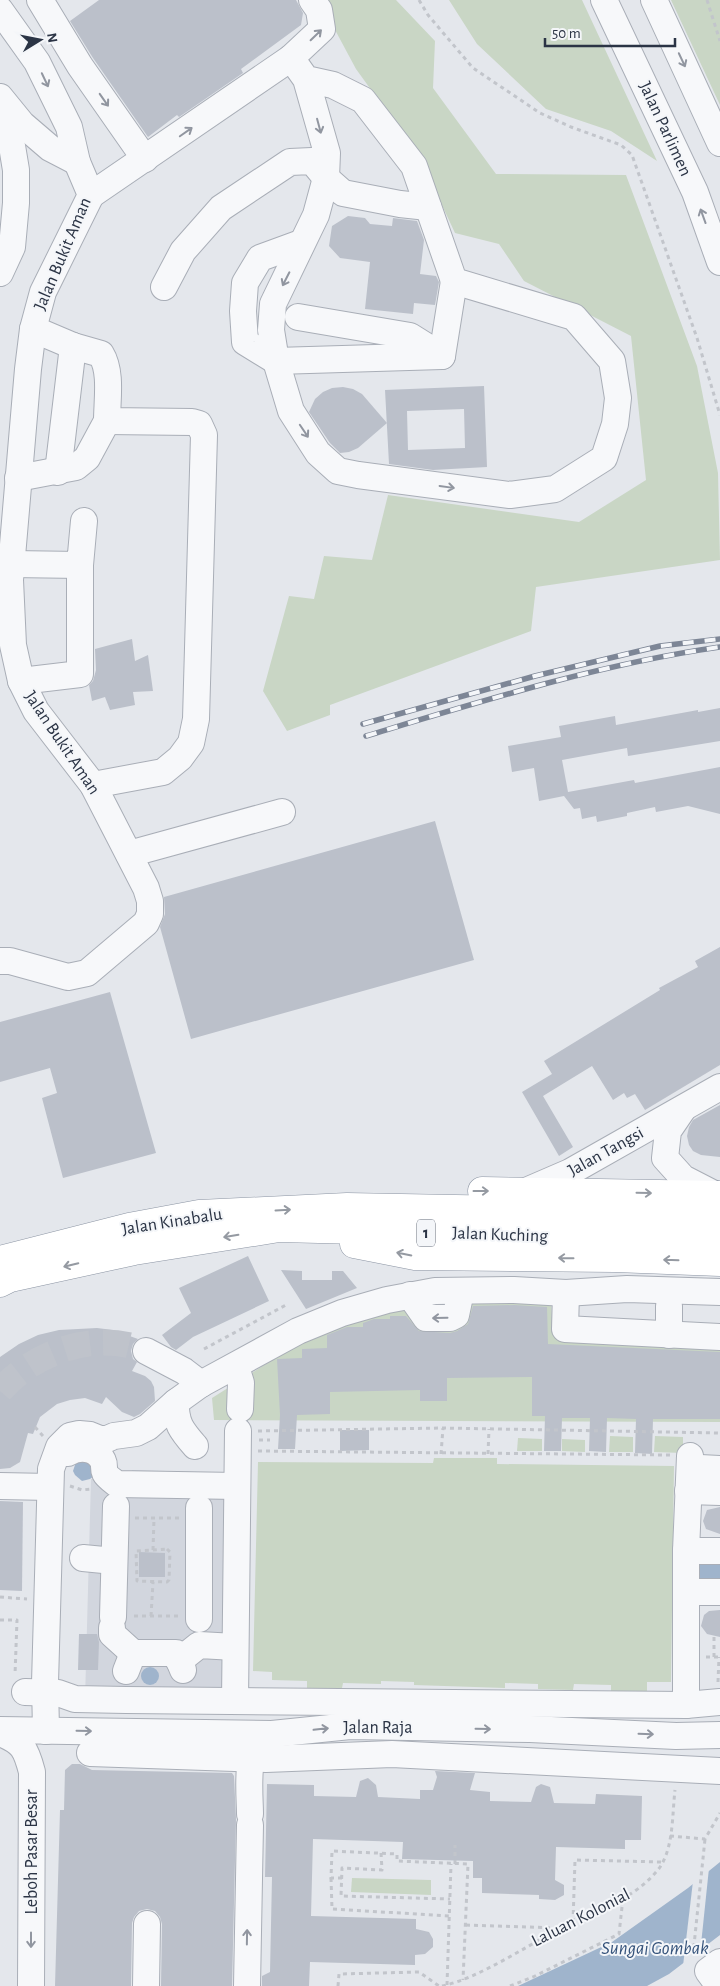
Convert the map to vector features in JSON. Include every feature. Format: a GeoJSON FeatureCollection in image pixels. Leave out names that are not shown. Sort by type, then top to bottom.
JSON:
{"type":"FeatureCollection","features":[{"type":"Feature","properties":{"kind":"highway"},"geometry":{"type":"LineString","coordinates":[[347,1207],[421,1191],[526,1191],[719,1201]]}},
{"type":"Feature","properties":{"kind":"highway","name":"Jalan Kuching"},"geometry":{"type":"LineString","coordinates":[[279,1228],[572,1224],[719,1201]]}},
{"type":"Feature","properties":{"kind":"highway","name":"Jalan Kuching"},"geometry":{"type":"LineString","coordinates":[[347,1207],[572,1224],[720,1239]]}},
{"type":"Feature","properties":{"kind":"highway","name":"Jalan Kinabalu"},"geometry":{"type":"LineString","coordinates":[[0,1260],[129,1227],[199,1214],[347,1207]]}},
{"type":"Feature","properties":{"kind":"highway"},"geometry":{"type":"LineString","coordinates":[[279,1228],[415,1256],[615,1258],[720,1262]]}},
{"type":"Feature","properties":{"kind":"highway","name":"Jalan Kinabalu"},"geometry":{"type":"LineString","coordinates":[[0,1283],[10,1278],[134,1251],[279,1228]]}},
{"type":"Feature","properties":{"kind":"street"},"geometry":{"type":"LineString","coordinates":[[40,0],[80,66],[145,160]]}},
{"type":"Feature","properties":{"kind":"street"},"geometry":{"type":"LineString","coordinates":[[91,195],[145,160],[299,68],[322,28],[319,10],[312,0]]}},
{"type":"Feature","properties":{"kind":"street","name":"Jalan Parlimen"},"geometry":{"type":"LineString","coordinates":[[604,0],[695,192],[720,262]]}},
{"type":"Feature","properties":{"kind":"street"},"geometry":{"type":"LineString","coordinates":[[654,0],[720,143]]}},
{"type":"Feature","properties":{"kind":"street","name":"Jalan Bukit Aman"},"geometry":{"type":"LineString","coordinates":[[0,10],[37,62],[69,127],[77,162],[91,195],[43,292],[33,329],[10,580],[13,646],[21,681],[36,711],[93,785],[146,888],[150,902],[150,914],[146,923],[87,974],[68,977],[10,961],[0,961]]}},
{"type":"Feature","properties":{"kind":"street"},"geometry":{"type":"LineString","coordinates":[[299,68],[327,153],[326,178],[316,215],[301,243],[289,273],[272,304],[271,330],[276,361],[291,411],[318,453],[338,471],[510,495],[555,489],[604,458],[615,424],[618,398],[612,361],[574,317],[454,281]]}},
{"type":"Feature","properties":{"kind":"street"},"geometry":{"type":"LineString","coordinates":[[299,68],[363,100],[414,166],[454,281],[442,356]]}},
{"type":"Feature","properties":{"kind":"street"},"geometry":{"type":"LineString","coordinates":[[0,97],[22,124],[50,148],[77,162]]}},
{"type":"Feature","properties":{"kind":"street"},"geometry":{"type":"LineString","coordinates":[[0,128],[12,146],[16,170],[16,203],[12,247],[0,273]]}},
{"type":"Feature","properties":{"kind":"street"},"geometry":{"type":"LineString","coordinates":[[164,287],[183,251],[221,208],[290,162],[312,161],[326,178],[343,193],[400,204],[428,207]]}},
{"type":"Feature","properties":{"kind":"street"},"geometry":{"type":"LineString","coordinates":[[301,243],[260,258],[245,283],[243,311],[245,342],[276,361],[442,356]]}},
{"type":"Feature","properties":{"kind":"street"},"geometry":{"type":"LineString","coordinates":[[298,317],[410,336],[442,356]]}},
{"type":"Feature","properties":{"kind":"street"},"geometry":{"type":"LineString","coordinates":[[18,478],[58,472],[76,467],[87,458],[108,421],[106,362],[101,354],[73,346],[33,329]]}},
{"type":"Feature","properties":{"kind":"street"},"geometry":{"type":"LineString","coordinates":[[58,472],[73,346]]}},
{"type":"Feature","properties":{"kind":"street"},"geometry":{"type":"LineString","coordinates":[[93,785],[164,772],[180,758],[191,742],[196,719],[204,435],[199,424],[192,422],[108,421]]}},
{"type":"Feature","properties":{"kind":"street"},"geometry":{"type":"LineString","coordinates":[[21,681],[80,674],[80,566],[84,521]]}},
{"type":"Feature","properties":{"kind":"street"},"geometry":{"type":"LineString","coordinates":[[12,564],[80,566]]}},
{"type":"Feature","properties":{"kind":"street"},"geometry":{"type":"LineString","coordinates":[[129,854],[282,812]]}},
{"type":"Feature","properties":{"kind":"street","name":"Jalan Tangsi"},"geometry":{"type":"LineString","coordinates":[[526,1191],[570,1172],[720,1087]]}},
{"type":"Feature","properties":{"kind":"street","name":"Jalan Tangsi"},"geometry":{"type":"LineString","coordinates":[[683,1109],[668,1131],[665,1158],[683,1178],[719,1201]]}},
{"type":"Feature","properties":{"kind":"street"},"geometry":{"type":"LineString","coordinates":[[46,1731],[29,1689],[47,1600],[54,1473],[59,1447],[70,1436],[79,1434],[107,1439],[114,1436],[136,1433],[148,1427],[176,1402],[201,1384],[236,1367],[298,1331],[364,1306],[436,1291],[514,1290],[572,1293],[627,1290],[720,1292]]}},
{"type":"Feature","properties":{"kind":"street"},"geometry":{"type":"LineString","coordinates":[[572,1293],[626,1303],[720,1309]]}},
{"type":"Feature","properties":{"kind":"street"},"geometry":{"type":"LineString","coordinates":[[572,1293],[565,1329],[720,1337]]}},
{"type":"Feature","properties":{"kind":"street"},"geometry":{"type":"LineString","coordinates":[[669,1306],[670,1334]]}},
{"type":"Feature","properties":{"kind":"street"},"geometry":{"type":"LineString","coordinates":[[146,1351],[184,1371],[201,1384]]}},
{"type":"Feature","properties":{"kind":"street"},"geometry":{"type":"LineString","coordinates":[[189,1661],[237,1486],[241,1384],[236,1367]]}},
{"type":"Feature","properties":{"kind":"street"},"geometry":{"type":"LineString","coordinates":[[176,1402],[176,1416],[182,1431],[195,1446]]}},
{"type":"Feature","properties":{"kind":"street"},"geometry":{"type":"LineString","coordinates":[[0,1486],[54,1473],[69,1452],[78,1448],[94,1451],[102,1459],[114,1496],[112,1634],[127,1681]]}},
{"type":"Feature","properties":{"kind":"street"},"geometry":{"type":"LineString","coordinates":[[686,1705],[688,1491],[703,1464]]}},
{"type":"Feature","properties":{"kind":"street"},"geometry":{"type":"LineString","coordinates":[[114,1496],[199,1504],[237,1486]]}},
{"type":"Feature","properties":{"kind":"street"},"geometry":{"type":"LineString","coordinates":[[688,1491],[720,1492]]}},
{"type":"Feature","properties":{"kind":"street"},"geometry":{"type":"LineString","coordinates":[[199,1504],[235,1646],[235,1701]]}},
{"type":"Feature","properties":{"kind":"street"},"geometry":{"type":"LineString","coordinates":[[686,1551],[720,1551]]}},
{"type":"Feature","properties":{"kind":"street"},"geometry":{"type":"LineString","coordinates":[[48,1557],[114,1561]]}},
{"type":"Feature","properties":{"kind":"street"},"geometry":{"type":"LineString","coordinates":[[686,1592],[720,1592]]}},
{"type":"Feature","properties":{"kind":"street"},"geometry":{"type":"LineString","coordinates":[[29,1689],[58,1693],[75,1699],[235,1646]]}},
{"type":"Feature","properties":{"kind":"street"},"geometry":{"type":"LineString","coordinates":[[127,1681],[176,1653],[189,1661],[235,1701],[686,1705],[720,1702]]}},
{"type":"Feature","properties":{"kind":"street","name":"Jalan Raja"},"geometry":{"type":"LineString","coordinates":[[0,1732],[272,1734],[350,1726],[530,1730],[676,1736],[717,1733]]}},
{"type":"Feature","properties":{"kind":"street","name":"Leboh Pasar Besar"},"geometry":{"type":"LineString","coordinates":[[0,1732],[15,1739],[26,1751],[32,1772],[31,1986]]}},
{"type":"Feature","properties":{"kind":"street"},"geometry":{"type":"LineString","coordinates":[[247,1986],[242,1896],[244,1854],[250,1820],[250,1758],[256,1746],[272,1734]]}},
{"type":"Feature","properties":{"kind":"street"},"geometry":{"type":"LineString","coordinates":[[90,1753],[250,1758],[392,1754],[720,1771]]}},
{"type":"Feature","properties":{"kind":"street"},"geometry":{"type":"LineString","coordinates":[[146,1986],[147,1924]]}},
{"type":"Feature","properties":{"kind":"street"},"geometry":{"type":"LineString","coordinates":[[719,1986],[708,1971],[720,1962]]}},
{"type":"Feature","properties":{"kind":"path"},"geometry":{"type":"LineString","coordinates":[[420,0],[428,15],[473,68],[540,113],[571,127],[621,145],[632,155],[697,338],[720,415]]}},
{"type":"Feature","properties":{"kind":"path"},"geometry":{"type":"LineString","coordinates":[[707,0],[720,42]]}},
{"type":"Feature","properties":{"kind":"path"},"geometry":{"type":"LineString","coordinates":[[204,1349],[286,1306]]}},
{"type":"Feature","properties":{"kind":"path"},"geometry":{"type":"LineString","coordinates":[[35,1428],[43,1436]]}},
{"type":"Feature","properties":{"kind":"path"},"geometry":{"type":"LineString","coordinates":[[442,1454],[443,1428]]}},
{"type":"Feature","properties":{"kind":"path"},"geometry":{"type":"LineString","coordinates":[[239,1430],[443,1428],[720,1433]]}},
{"type":"Feature","properties":{"kind":"path"},"geometry":{"type":"LineString","coordinates":[[488,1454],[489,1429]]}},
{"type":"Feature","properties":{"kind":"path"},"geometry":{"type":"LineString","coordinates":[[239,1430],[442,1454],[488,1454],[703,1464]]}},
{"type":"Feature","properties":{"kind":"path"},"geometry":{"type":"LineString","coordinates":[[54,1473],[62,1476],[70,1486],[82,1490],[88,1490],[99,1484],[114,1496],[154,1518],[199,1504]]}},
{"type":"Feature","properties":{"kind":"path"},"geometry":{"type":"LineString","coordinates":[[153,1550],[154,1518]]}},
{"type":"Feature","properties":{"kind":"path"},"geometry":{"type":"LineString","coordinates":[[153,1550],[170,1551],[171,1568],[168,1582],[136,1580],[136,1551],[153,1550]]}},
{"type":"Feature","properties":{"kind":"path"},"geometry":{"type":"LineString","coordinates":[[153,1582],[151,1616],[189,1661]]}},
{"type":"Feature","properties":{"kind":"path"},"geometry":{"type":"LineString","coordinates":[[0,1597],[47,1600]]}},
{"type":"Feature","properties":{"kind":"path"},"geometry":{"type":"LineString","coordinates":[[113,1620],[151,1616]]}},
{"type":"Feature","properties":{"kind":"path"},"geometry":{"type":"LineString","coordinates":[[0,1620],[17,1620],[29,1689]]}},
{"type":"Feature","properties":{"kind":"path"},"geometry":{"type":"LineString","coordinates":[[714,1636],[714,1658]]}},
{"type":"Feature","properties":{"kind":"path","name":"Laluan Kolonial"},"geometry":{"type":"LineString","coordinates":[[444,1986],[463,1980],[561,1928],[623,1898],[658,1871],[668,1853],[676,1782]]}},
{"type":"Feature","properties":{"kind":"path"},"geometry":{"type":"LineString","coordinates":[[693,1957],[705,1840],[720,1813]]}},
{"type":"Feature","properties":{"kind":"path"},"geometry":{"type":"LineString","coordinates":[[670,1836],[705,1840]]}},
{"type":"Feature","properties":{"kind":"path"},"geometry":{"type":"LineString","coordinates":[[444,1986],[455,1845]]}},
{"type":"Feature","properties":{"kind":"path"},"geometry":{"type":"LineString","coordinates":[[450,1916],[332,1909],[332,1851],[397,1854],[397,1861],[468,1864],[463,1980]]}},
{"type":"Feature","properties":{"kind":"path"},"geometry":{"type":"LineString","coordinates":[[381,1853],[382,1870],[342,1868],[341,1896],[450,1899]]}},
{"type":"Feature","properties":{"kind":"path"},"geometry":{"type":"LineString","coordinates":[[573,1922],[575,1860],[662,1862]]}},
{"type":"Feature","properties":{"kind":"path"},"geometry":{"type":"LineString","coordinates":[[331,1878],[342,1878]]}},
{"type":"Feature","properties":{"kind":"path"},"geometry":{"type":"LineString","coordinates":[[510,1986],[620,1934],[623,1898]]}},
{"type":"Feature","properties":{"kind":"path"},"geometry":{"type":"LineString","coordinates":[[466,1925],[561,1928]]}},
{"type":"Feature","properties":{"kind":"path"},"geometry":{"type":"LineString","coordinates":[[338,1986],[339,1974],[419,1972],[438,1986]]}},
{"type":"Feature","properties":{"kind":"shaded area"},"geometry":{"type":"Polygon","coordinates":[[[132,1470],[233,1473],[228,1700],[85,1700],[91,1479],[131,1480],[132,1470]]]}},
{"type":"Feature","properties":{"kind":"green space"},"geometry":{"type":"Polygon","coordinates":[[[319,0],[396,0],[435,41],[433,88],[496,174],[626,175],[697,366],[718,473],[720,560],[536,587],[531,631],[330,705],[330,715],[287,731],[263,691],[289,596],[314,599],[324,556],[372,560],[388,495],[579,522],[646,480],[631,336],[524,281],[499,244],[455,233],[419,156],[356,69],[319,0]]]}},
{"type":"Feature","properties":{"kind":"green space"},"geometry":{"type":"Polygon","coordinates":[[[449,0],[582,0],[657,161],[611,131],[546,109],[477,44],[449,0]]]}},
{"type":"Feature","properties":{"kind":"green space"},"geometry":{"type":"Polygon","coordinates":[[[671,0],[720,0],[720,105],[671,0]]]}},
{"type":"Feature","properties":{"kind":"green space"},"geometry":{"type":"Polygon","coordinates":[[[551,1296],[552,1323],[720,1327],[720,1422],[214,1420],[212,1398],[334,1321],[438,1301],[551,1296]]]}},
{"type":"Feature","properties":{"kind":"green space"},"geometry":{"type":"Polygon","coordinates":[[[610,1436],[633,1437],[633,1452],[609,1452],[610,1436]]]}},
{"type":"Feature","properties":{"kind":"green space"},"geometry":{"type":"Polygon","coordinates":[[[655,1436],[683,1437],[683,1453],[654,1452],[655,1436]]]}},
{"type":"Feature","properties":{"kind":"green space"},"geometry":{"type":"Polygon","coordinates":[[[518,1438],[542,1439],[542,1451],[517,1451],[518,1438]]]}},
{"type":"Feature","properties":{"kind":"green space"},"geometry":{"type":"Polygon","coordinates":[[[562,1439],[585,1440],[585,1452],[562,1451],[562,1439]]]}},
{"type":"Feature","properties":{"kind":"green space"},"geometry":{"type":"Polygon","coordinates":[[[434,1458],[497,1458],[497,1464],[674,1466],[671,1682],[647,1682],[647,1692],[611,1692],[611,1685],[574,1684],[573,1690],[538,1689],[538,1684],[505,1683],[505,1688],[414,1685],[414,1682],[381,1681],[381,1684],[343,1683],[342,1688],[307,1688],[307,1681],[272,1680],[272,1672],[253,1671],[258,1462],[433,1463],[434,1458]]]}},
{"type":"Feature","properties":{"kind":"green space"},"geometry":{"type":"Polygon","coordinates":[[[352,1878],[431,1880],[431,1895],[351,1892],[352,1878]]]}},
{"type":"Feature","properties":{"kind":"water"},"geometry":{"type":"Polygon","coordinates":[[[89,1460],[94,1476],[82,1481],[73,1471],[76,1462],[89,1460]]]}},
{"type":"Feature","properties":{"kind":"water"},"geometry":{"type":"Polygon","coordinates":[[[720,1557],[720,1585],[703,1587],[692,1567],[695,1562],[720,1557]]]}},
{"type":"Feature","properties":{"kind":"water"},"geometry":{"type":"Polygon","coordinates":[[[150,1667],[158,1672],[159,1676],[154,1684],[150,1685],[142,1680],[141,1676],[146,1668],[150,1667]]]}},
{"type":"Feature","properties":{"kind":"water","name":"Sungai Gombak"},"geometry":{"type":"Polygon","coordinates":[[[720,1862],[720,1935],[669,1974],[647,1986],[518,1986],[612,1942],[688,1888],[720,1862]]]}},
{"type":"Feature","properties":{"kind":"pier"},"geometry":{"type":"Polygon","coordinates":[[[709,1868],[700,1954],[683,1966],[693,1881],[709,1868]]]}},
{"type":"Feature","properties":{"kind":"building"},"geometry":{"type":"Polygon","coordinates":[[[99,0],[296,0],[303,13],[301,25],[241,69],[243,73],[179,117],[177,115],[148,137],[93,58],[70,21],[99,0]]]}},
{"type":"Feature","properties":{"kind":"building"},"geometry":{"type":"Polygon","coordinates":[[[348,216],[365,218],[370,224],[392,226],[393,218],[417,221],[424,240],[420,274],[436,276],[439,282],[435,305],[414,303],[413,314],[365,309],[370,262],[340,258],[329,246],[332,226],[348,216]]]}},
{"type":"Feature","properties":{"kind":"building"},"geometry":{"type":"Polygon","coordinates":[[[484,386],[487,467],[433,470],[389,464],[385,390],[484,386]],[[464,409],[407,411],[408,450],[465,448],[464,409]]]}},
{"type":"Feature","properties":{"kind":"building"},"geometry":{"type":"Polygon","coordinates":[[[343,387],[353,389],[362,394],[387,423],[358,448],[340,453],[330,443],[309,412],[315,399],[323,392],[332,388],[343,387]]]}},
{"type":"Feature","properties":{"kind":"building"},"geometry":{"type":"Polygon","coordinates":[[[132,639],[135,661],[148,655],[153,691],[133,692],[135,705],[110,710],[105,697],[92,701],[89,685],[93,681],[96,670],[95,649],[132,639]]]}},
{"type":"Feature","properties":{"kind":"building"},"geometry":{"type":"Polygon","coordinates":[[[720,708],[720,741],[628,756],[627,748],[562,760],[568,792],[634,780],[635,783],[720,767],[720,814],[688,806],[656,812],[655,807],[627,813],[627,816],[597,822],[596,816],[582,819],[580,808],[574,809],[564,796],[539,801],[534,768],[512,772],[508,746],[561,737],[559,726],[615,716],[616,725],[698,710],[698,712],[720,708]]]}},
{"type":"Feature","properties":{"kind":"building"},"geometry":{"type":"Polygon","coordinates":[[[435,821],[474,960],[191,1039],[160,927],[165,914],[164,897],[435,821]]]}},
{"type":"Feature","properties":{"kind":"building"},"geometry":{"type":"Polygon","coordinates":[[[720,947],[720,1065],[645,1110],[635,1094],[627,1098],[624,1093],[613,1100],[592,1066],[543,1096],[573,1147],[559,1156],[522,1092],[552,1074],[544,1061],[660,990],[659,988],[698,967],[695,961],[720,947]]]}},
{"type":"Feature","properties":{"kind":"building"},"geometry":{"type":"Polygon","coordinates":[[[110,992],[156,1153],[63,1178],[42,1098],[57,1093],[50,1068],[0,1082],[0,1022],[110,992]]]}},
{"type":"Feature","properties":{"kind":"building"},"geometry":{"type":"Polygon","coordinates":[[[720,1105],[720,1157],[701,1155],[693,1151],[689,1145],[687,1136],[689,1127],[693,1120],[720,1105]]]}},
{"type":"Feature","properties":{"kind":"building"},"geometry":{"type":"Polygon","coordinates":[[[248,1256],[269,1301],[193,1337],[176,1350],[171,1347],[162,1335],[191,1313],[179,1288],[248,1256]]]}},
{"type":"Feature","properties":{"kind":"building"},"geometry":{"type":"Polygon","coordinates":[[[281,1270],[302,1271],[302,1280],[332,1280],[332,1271],[343,1271],[357,1288],[306,1309],[281,1270]]]}},
{"type":"Feature","properties":{"kind":"building"},"geometry":{"type":"Polygon","coordinates":[[[514,1305],[547,1307],[548,1344],[720,1352],[720,1419],[653,1419],[652,1454],[635,1453],[636,1419],[607,1418],[606,1452],[589,1451],[590,1418],[562,1418],[561,1451],[544,1451],[545,1416],[532,1416],[532,1377],[447,1378],[447,1401],[420,1401],[420,1390],[330,1392],[330,1414],[297,1415],[295,1449],[278,1449],[280,1415],[277,1359],[302,1358],[302,1349],[327,1348],[327,1335],[347,1327],[363,1327],[363,1323],[374,1319],[406,1316],[419,1331],[450,1333],[468,1324],[473,1306],[514,1305]]]}},
{"type":"Feature","properties":{"kind":"building"},"geometry":{"type":"Polygon","coordinates":[[[97,1328],[113,1330],[138,1339],[133,1344],[131,1351],[133,1359],[137,1362],[132,1371],[145,1376],[151,1381],[154,1387],[155,1401],[134,1417],[122,1412],[106,1397],[102,1404],[85,1398],[57,1404],[40,1417],[33,1434],[28,1433],[20,1462],[10,1468],[0,1469],[0,1357],[19,1344],[38,1335],[59,1330],[97,1328]]]}},
{"type":"Feature","properties":{"kind":"building"},"geometry":{"type":"Polygon","coordinates":[[[340,1430],[369,1430],[369,1450],[340,1451],[340,1430]]]}},
{"type":"Feature","properties":{"kind":"building"},"geometry":{"type":"Polygon","coordinates":[[[0,1501],[23,1502],[22,1591],[0,1590],[0,1501]]]}},
{"type":"Feature","properties":{"kind":"building"},"geometry":{"type":"Polygon","coordinates":[[[720,1507],[720,1534],[706,1529],[703,1521],[707,1510],[720,1507]]]}},
{"type":"Feature","properties":{"kind":"building"},"geometry":{"type":"Polygon","coordinates":[[[139,1552],[165,1553],[165,1577],[139,1577],[139,1552]]]}},
{"type":"Feature","properties":{"kind":"building"},"geometry":{"type":"Polygon","coordinates":[[[720,1610],[720,1637],[707,1634],[701,1626],[704,1615],[709,1611],[720,1610]]]}},
{"type":"Feature","properties":{"kind":"building"},"geometry":{"type":"Polygon","coordinates":[[[79,1634],[97,1634],[99,1642],[98,1670],[78,1670],[79,1634]]]}},
{"type":"Feature","properties":{"kind":"building"},"geometry":{"type":"Polygon","coordinates":[[[72,1764],[80,1764],[92,1770],[232,1773],[234,1776],[236,1819],[232,1986],[161,1986],[162,1924],[160,1917],[155,1911],[147,1909],[139,1911],[132,1923],[131,1986],[55,1986],[60,1810],[64,1810],[65,1770],[72,1764]]]}},
{"type":"Feature","properties":{"kind":"building"},"geometry":{"type":"Polygon","coordinates":[[[435,1771],[475,1773],[470,1790],[490,1792],[490,1801],[531,1802],[536,1787],[541,1784],[550,1787],[554,1803],[595,1804],[596,1794],[642,1796],[641,1840],[625,1840],[625,1849],[556,1847],[555,1880],[564,1885],[564,1895],[555,1900],[539,1899],[539,1895],[482,1893],[482,1878],[473,1878],[473,1861],[402,1859],[403,1842],[313,1839],[311,1916],[416,1919],[416,1929],[429,1932],[433,1939],[433,1947],[425,1954],[415,1955],[415,1965],[310,1962],[309,1986],[262,1986],[262,1976],[270,1972],[272,1877],[265,1877],[267,1784],[314,1785],[314,1796],[356,1797],[360,1781],[368,1778],[376,1785],[378,1797],[420,1799],[420,1790],[433,1790],[437,1777],[435,1771]]]}},
{"type":"Feature","properties":{"kind":"tunnel"},"geometry":{"type":"LineString","coordinates":[[0,1391],[30,1365],[48,1355],[67,1348],[107,1342],[127,1345],[146,1351]]}},
{"type":"Feature","properties":{"kind":"railway"},"geometry":{"type":"LineString","coordinates":[[363,724],[535,676],[660,646],[720,639]]}},
{"type":"Feature","properties":{"kind":"railway"},"geometry":{"type":"LineString","coordinates":[[366,736],[586,673],[675,654],[720,647]]}}]}
